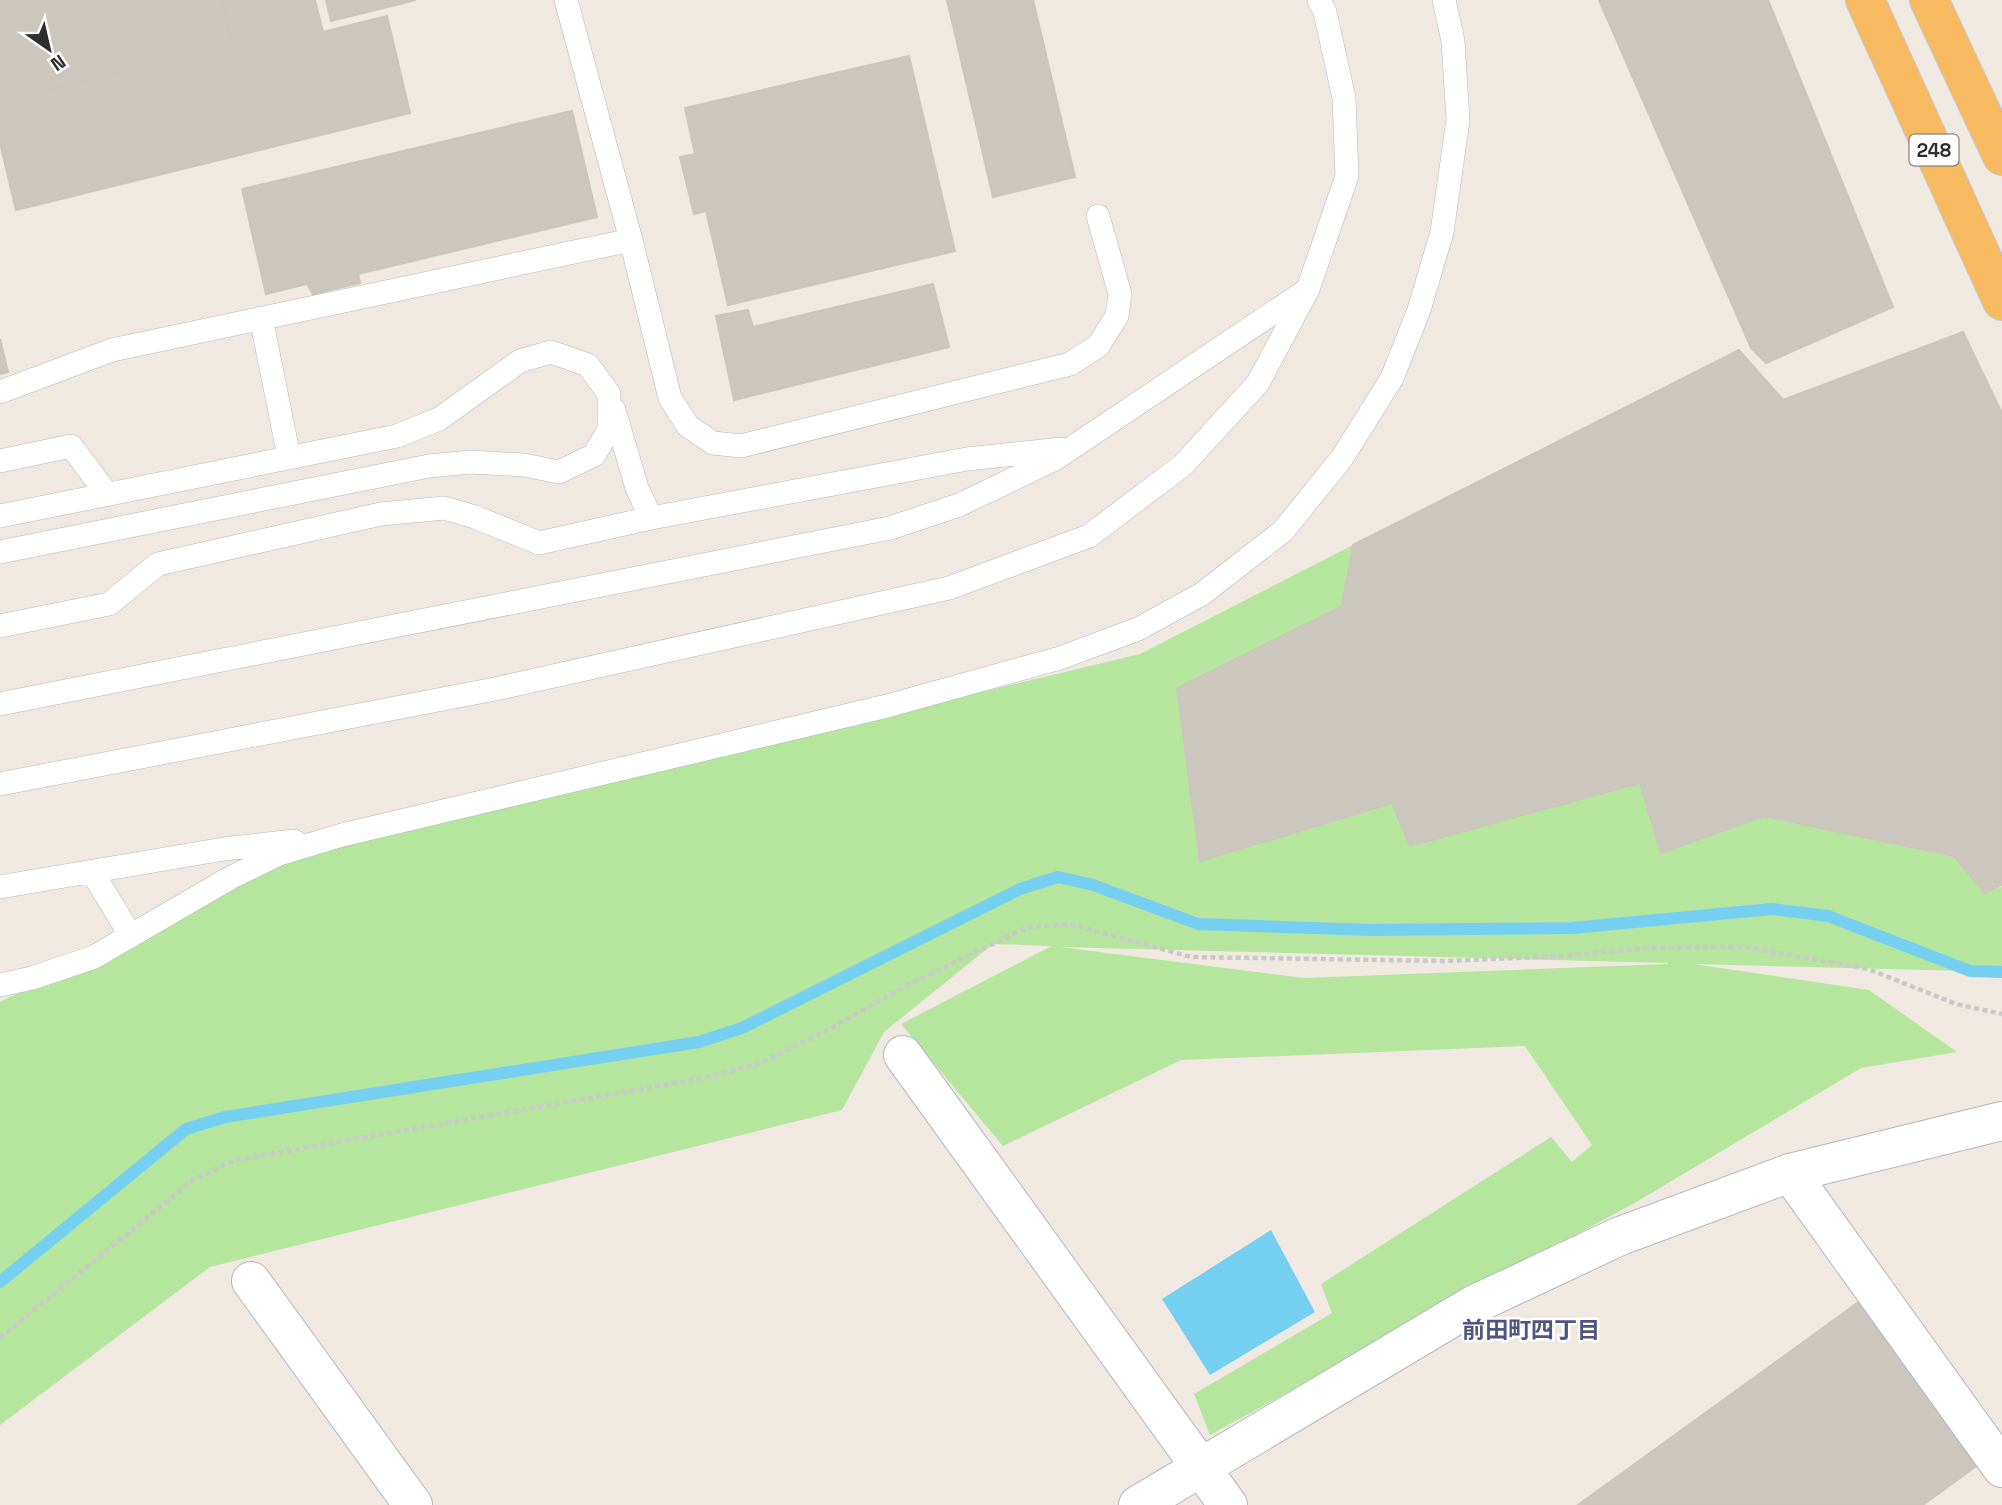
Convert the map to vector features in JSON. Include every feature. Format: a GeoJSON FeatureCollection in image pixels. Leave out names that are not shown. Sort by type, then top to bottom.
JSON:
{"type":"FeatureCollection","features":[{"type":"Feature","properties":{"kind":"highway","name":"248"},"geometry":{"type":"LineString","coordinates":[[1866,0],[2002,301]]}},
{"type":"Feature","properties":{"kind":"highway","name":"248"},"geometry":{"type":"LineString","coordinates":[[1929,0],[2002,156]]}},
{"type":"Feature","properties":{"kind":"street"},"geometry":{"type":"LineString","coordinates":[[903,1055],[1227,1505]]}},
{"type":"Feature","properties":{"kind":"street"},"geometry":{"type":"LineString","coordinates":[[1138,1505],[1473,1305],[1620,1236],[1790,1173],[2002,1121]]}},
{"type":"Feature","properties":{"kind":"street"},"geometry":{"type":"LineString","coordinates":[[1790,1173],[2002,1468]]}},
{"type":"Feature","properties":{"kind":"street"},"geometry":{"type":"LineString","coordinates":[[251,1280],[413,1505]]}},
{"type":"Feature","properties":{"kind":"lane"},"geometry":{"type":"LineString","coordinates":[[566,0],[631,240],[670,398],[688,426],[713,443],[741,446],[1070,365],[1098,346],[1118,316],[1120,294],[1098,216]]}},
{"type":"Feature","properties":{"kind":"lane"},"geometry":{"type":"LineString","coordinates":[[0,784],[495,689],[949,588],[1089,536],[1182,465],[1258,383],[1308,289],[1347,176],[1344,98],[1325,12],[1319,0]]}},
{"type":"Feature","properties":{"kind":"lane"},"geometry":{"type":"LineString","coordinates":[[0,985],[32,978],[94,957],[230,878],[279,854],[349,834],[887,706],[1047,661],[1138,629],[1202,594],[1283,531],[1342,458],[1392,378],[1419,310],[1442,232],[1458,120],[1453,41],[1444,0]]}},
{"type":"Feature","properties":{"kind":"lane"},"geometry":{"type":"LineString","coordinates":[[0,392],[112,350],[631,240]]}},
{"type":"Feature","properties":{"kind":"lane"},"geometry":{"type":"LineString","coordinates":[[0,705],[890,528],[959,505],[1075,447],[1308,289]]}},
{"type":"Feature","properties":{"kind":"lane"},"geometry":{"type":"LineString","coordinates":[[261,318],[289,457]]}},
{"type":"Feature","properties":{"kind":"lane"},"geometry":{"type":"LineString","coordinates":[[0,516],[397,436],[439,419],[520,361],[551,352],[587,365],[609,394],[637,488],[651,518]]}},
{"type":"Feature","properties":{"kind":"lane"},"geometry":{"type":"LineString","coordinates":[[0,552],[429,466],[471,462],[524,465],[559,472],[593,455],[609,430],[609,394]]}},
{"type":"Feature","properties":{"kind":"lane"},"geometry":{"type":"LineString","coordinates":[[0,461],[71,446],[107,494]]}},
{"type":"Feature","properties":{"kind":"lane"},"geometry":{"type":"LineString","coordinates":[[0,626],[108,604],[158,564],[381,514],[444,508],[475,517],[540,543],[651,518],[967,459],[1075,447]]}},
{"type":"Feature","properties":{"kind":"lane"},"geometry":{"type":"LineString","coordinates":[[0,887],[224,849],[349,834]]}},
{"type":"Feature","properties":{"kind":"lane"},"geometry":{"type":"LineString","coordinates":[[92,872],[131,936]]}},
{"type":"Feature","properties":{"kind":"path"},"geometry":{"type":"LineString","coordinates":[[0,1338],[193,1180],[235,1160],[704,1078],[760,1063],[818,1035],[908,985],[1028,927],[1070,925],[1191,957],[1445,961],[1563,956],[1645,948],[1745,947],[1868,970],[1956,1004],[2002,1014]]}},
{"type":"Feature","properties":{"kind":"green space"},"geometry":{"type":"Polygon","coordinates":[[[1353,545],[1342,606],[1177,688],[1200,861],[1392,803],[1640,783],[1661,853],[1764,816],[1954,856],[1985,893],[2002,887],[2002,966],[1970,971],[1694,964],[1869,990],[1957,1052],[1861,1068],[1638,1201],[1210,1435],[1194,1394],[1332,1313],[1321,1284],[1551,1137],[1572,1162],[1592,1145],[1525,1046],[1181,1060],[1003,1146],[901,1024],[1052,946],[993,944],[884,1032],[842,1110],[210,1267],[0,1425],[0,1002],[292,857],[1140,654],[1353,545]],[[1060,947],[1304,978],[1668,963],[1060,947]]]}},
{"type":"Feature","properties":{"kind":"water"},"geometry":{"type":"Polygon","coordinates":[[[1271,1230],[1315,1312],[1210,1375],[1162,1299],[1271,1230]]]}},
{"type":"Feature","properties":{"kind":"building"},"geometry":{"type":"Polygon","coordinates":[[[0,0],[222,0],[232,44],[0,102],[0,0]]]}},
{"type":"Feature","properties":{"kind":"building"},"geometry":{"type":"Polygon","coordinates":[[[222,0],[315,0],[323,32],[387,16],[410,113],[16,210],[0,143],[0,102],[232,44],[222,0]]]}},
{"type":"Feature","properties":{"kind":"building"},"geometry":{"type":"Polygon","coordinates":[[[326,0],[416,0],[331,21],[326,0]]]}},
{"type":"Feature","properties":{"kind":"building"},"geometry":{"type":"Polygon","coordinates":[[[947,0],[1033,0],[1075,177],[993,197],[947,0]]]}},
{"type":"Feature","properties":{"kind":"building"},"geometry":{"type":"Polygon","coordinates":[[[1599,0],[1768,0],[1893,307],[1766,363],[1751,348],[1599,0]]]}},
{"type":"Feature","properties":{"kind":"building"},"geometry":{"type":"Polygon","coordinates":[[[909,56],[955,251],[728,305],[706,211],[694,214],[680,157],[695,154],[685,108],[909,56]]]}},
{"type":"Feature","properties":{"kind":"building"},"geometry":{"type":"Polygon","coordinates":[[[572,111],[597,217],[358,274],[360,283],[313,294],[307,284],[266,294],[242,189],[572,111]]]}},
{"type":"Feature","properties":{"kind":"building"},"geometry":{"type":"Polygon","coordinates":[[[933,284],[949,347],[734,400],[716,316],[748,310],[753,327],[933,284]]]}},
{"type":"Feature","properties":{"kind":"building"},"geometry":{"type":"Polygon","coordinates":[[[1963,332],[2002,413],[2002,885],[1985,893],[1954,856],[1764,816],[1661,853],[1640,783],[1410,846],[1392,803],[1200,861],[1177,688],[1342,606],[1353,545],[1739,350],[1783,400],[1963,332]]]}},
{"type":"Feature","properties":{"kind":"building"},"geometry":{"type":"Polygon","coordinates":[[[0,339],[8,372],[0,374],[0,339]]]}},
{"type":"Feature","properties":{"kind":"building"},"geometry":{"type":"Polygon","coordinates":[[[1863,1299],[1983,1461],[1923,1505],[1578,1505],[1863,1299]]]}},
{"type":"Feature","properties":{"kind":"waterway"},"geometry":{"type":"LineString","coordinates":[[0,1282],[186,1129],[225,1117],[699,1042],[742,1028],[1020,889],[1058,877],[1093,885],[1198,924],[1371,930],[1572,928],[1772,909],[1828,916],[1970,971],[2002,972]]}},
{"type":"Feature","properties":{"kind":"district","name":"前田町四丁目"},"geometry":{"type":"Point","coordinates":[1531,1330]}}]}
